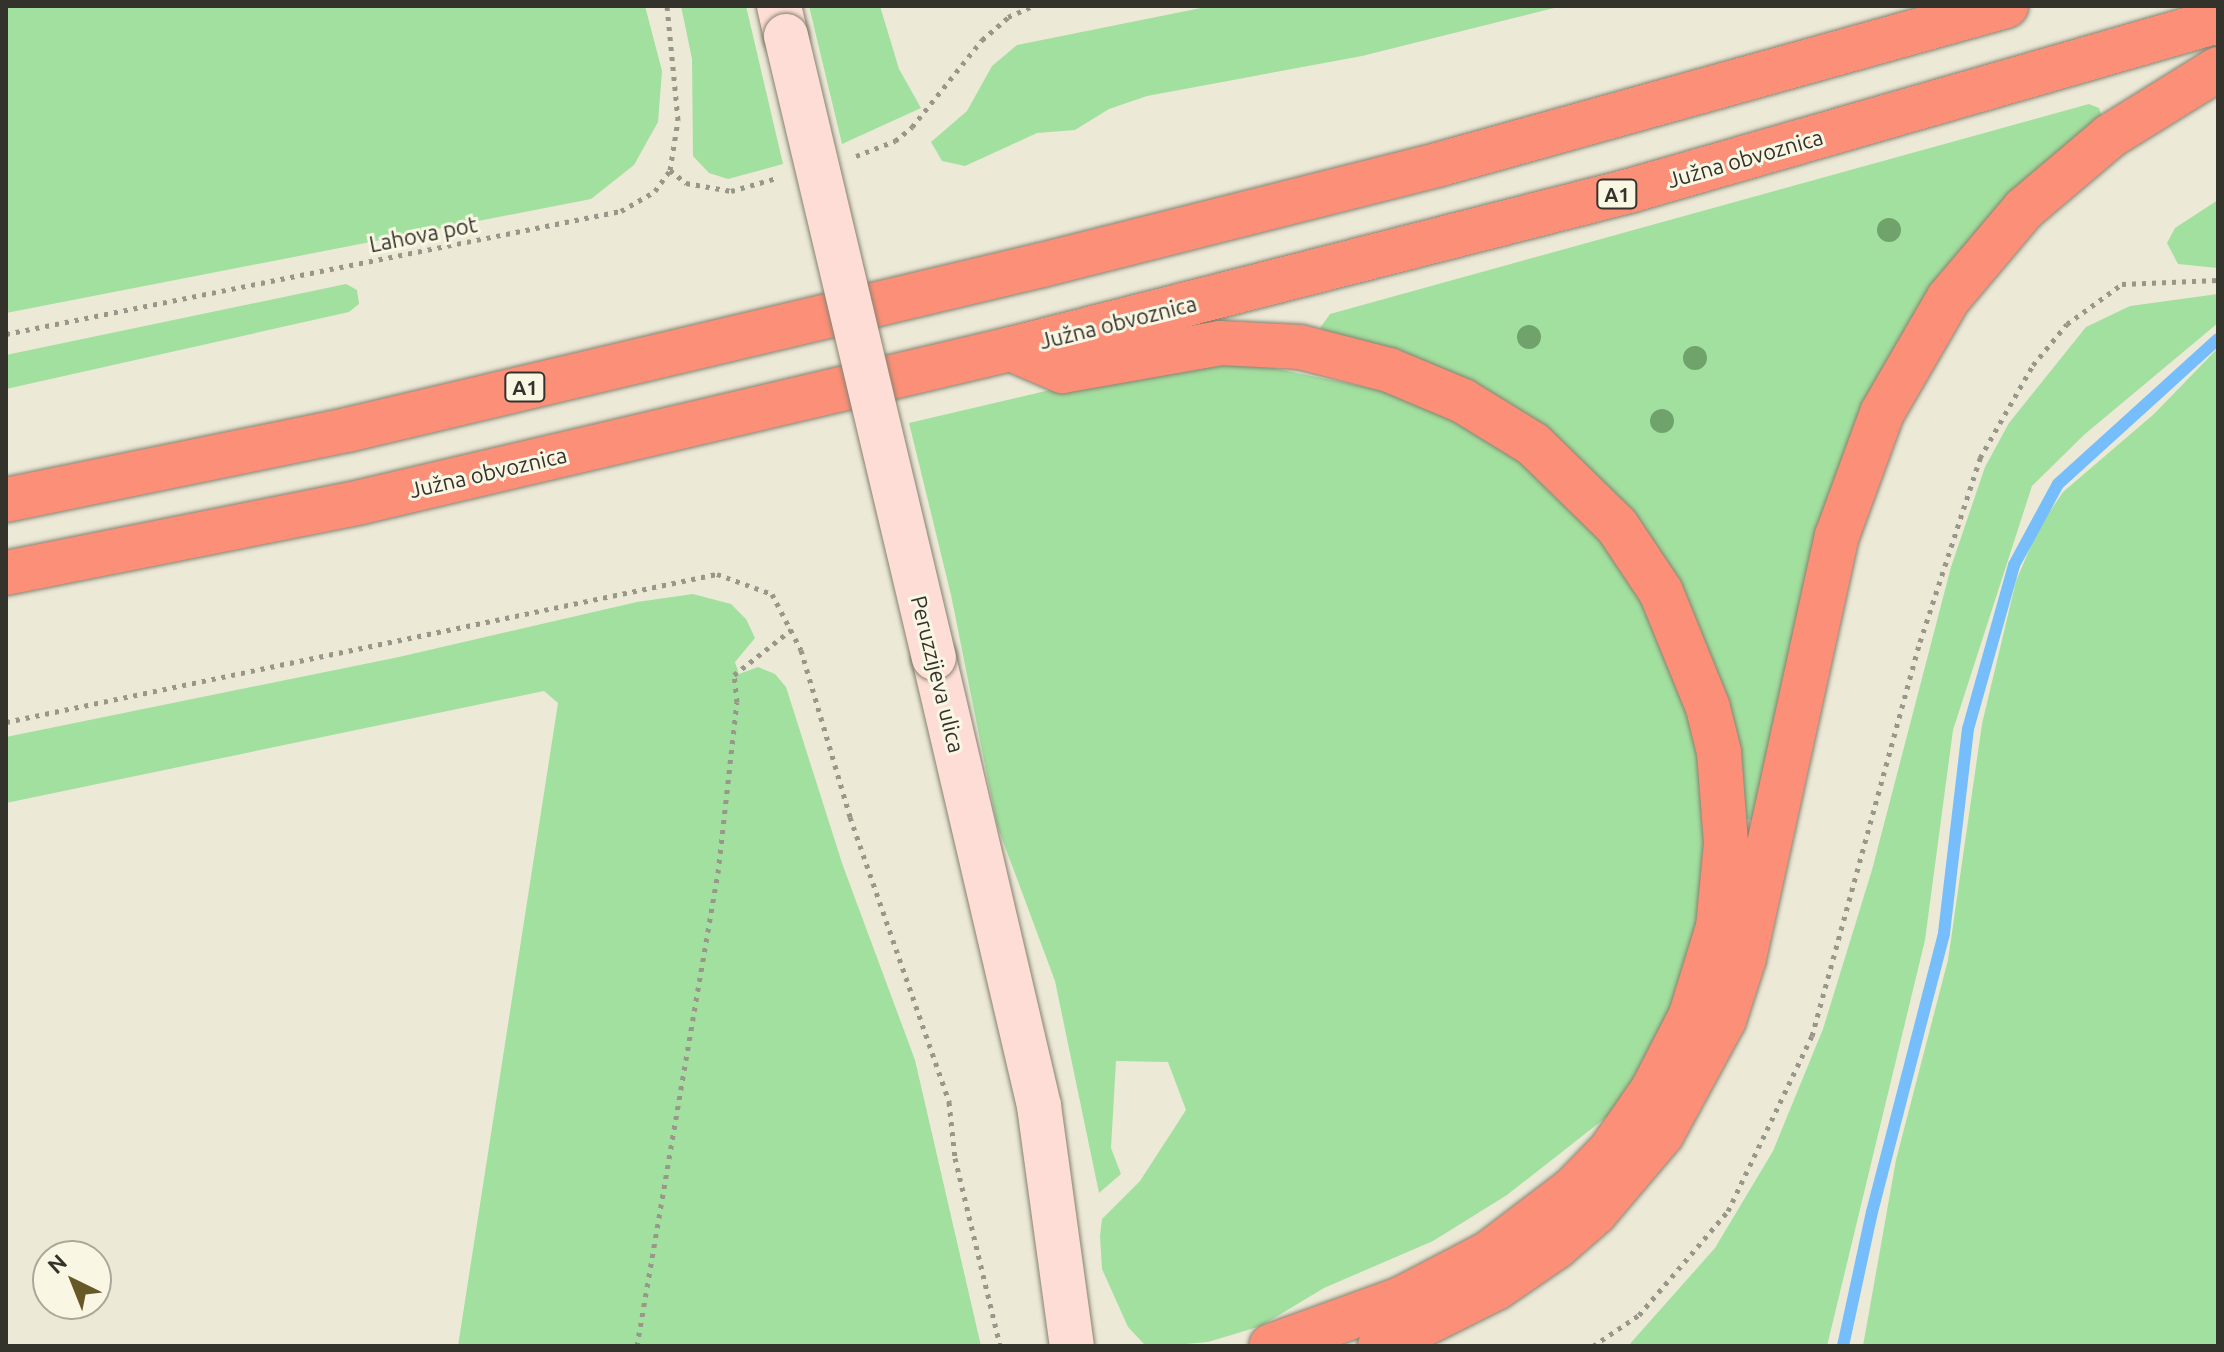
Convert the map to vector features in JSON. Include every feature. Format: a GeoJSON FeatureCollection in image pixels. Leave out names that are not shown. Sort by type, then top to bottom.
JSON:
{"type":"FeatureCollection","features":[{"type":"Feature","properties":{"kind":"highway","name":"A1"},"geometry":{"type":"LineString","coordinates":[[6,500],[347,430],[1057,261],[1437,165],[2006,6]]}},
{"type":"Feature","properties":{"kind":"highway","name":"Južna obvoznica"},"geometry":{"type":"LineString","coordinates":[[6,573],[361,502],[1011,349],[1629,191],[2218,21]]}},
{"type":"Feature","properties":{"kind":"highway"},"geometry":{"type":"LineString","coordinates":[[1380,1346],[1496,1288],[1556,1247],[1595,1213],[1662,1134],[1724,1020],[1744,958],[1837,536],[1882,413],[1948,299],[2024,209],[2110,136],[2218,69]]}},
{"type":"Feature","properties":{"kind":"highway"},"geometry":{"type":"LineString","coordinates":[[1011,349],[1062,371],[1220,343],[1300,347],[1389,370],[1463,401],[1533,444],[1617,526],[1661,592],[1708,708],[1719,752],[1726,843],[1718,927],[1691,1015],[1653,1089],[1610,1151],[1573,1189],[1489,1253],[1401,1299],[1271,1346]]}},
{"type":"Feature","properties":{"kind":"main road","name":"Peruzzijeva ulica"},"geometry":{"type":"LineString","coordinates":[[783,21],[1039,1106],[1072,1346]]}},
{"type":"Feature","properties":{"kind":"path"},"geometry":{"type":"LineString","coordinates":[[667,6],[678,120],[670,170],[686,183],[731,191],[793,174]]}},
{"type":"Feature","properties":{"kind":"path"},"geometry":{"type":"LineString","coordinates":[[849,158],[876,151],[904,134],[982,40],[1008,17],[1033,6]]}},
{"type":"Feature","properties":{"kind":"path","name":"Lahova pot"},"geometry":{"type":"LineString","coordinates":[[6,334],[621,211],[655,191],[670,170]]}},
{"type":"Feature","properties":{"kind":"path"},"geometry":{"type":"LineString","coordinates":[[1593,1346],[1639,1315],[1728,1211],[1812,1036],[1920,642],[1980,458],[2033,365],[2067,324],[2122,284],[2218,280]]}},
{"type":"Feature","properties":{"kind":"path"},"geometry":{"type":"LineString","coordinates":[[6,722],[717,574],[772,594],[791,630],[949,1102],[955,1158],[1000,1346]]}},
{"type":"Feature","properties":{"kind":"path"},"geometry":{"type":"LineString","coordinates":[[637,1346],[718,873],[737,702],[734,675],[791,630]]}},
{"type":"Feature","properties":{"kind":"green space"},"geometry":{"type":"Polygon","coordinates":[[[6,6],[645,6],[662,71],[658,122],[634,165],[591,199],[6,313],[6,6]]]}},
{"type":"Feature","properties":{"kind":"green space"},"geometry":{"type":"Polygon","coordinates":[[[681,6],[746,6],[783,164],[728,179],[709,173],[693,156],[692,59],[681,6]]]}},
{"type":"Feature","properties":{"kind":"green space"},"geometry":{"type":"Polygon","coordinates":[[[809,6],[880,6],[899,69],[921,108],[842,144],[809,6]]]}},
{"type":"Feature","properties":{"kind":"green space"},"geometry":{"type":"Polygon","coordinates":[[[1211,6],[1562,6],[1362,56],[1147,96],[1109,109],[1075,130],[1037,133],[965,166],[942,161],[931,142],[967,111],[992,66],[1017,45],[1211,6]]]}},
{"type":"Feature","properties":{"kind":"green space"},"geometry":{"type":"Polygon","coordinates":[[[2089,104],[2099,108],[2102,117],[1950,269],[1754,820],[1745,819],[1648,544],[1320,328],[1330,314],[2089,104]]]}},
{"type":"Feature","properties":{"kind":"green space"},"geometry":{"type":"Polygon","coordinates":[[[2218,200],[2218,268],[2178,264],[2167,243],[2175,228],[2218,200]]]}},
{"type":"Feature","properties":{"kind":"green space"},"geometry":{"type":"Polygon","coordinates":[[[346,284],[357,290],[359,304],[349,312],[6,389],[6,355],[346,284]]]}},
{"type":"Feature","properties":{"kind":"green space"},"geometry":{"type":"Polygon","coordinates":[[[2218,294],[2218,323],[2085,434],[2032,486],[1953,730],[1925,940],[1827,1346],[1628,1346],[1715,1248],[1773,1151],[1823,1029],[1872,870],[1951,567],[1985,467],[2009,423],[2086,327],[2130,306],[2218,294]]]}},
{"type":"Feature","properties":{"kind":"green space"},"geometry":{"type":"Polygon","coordinates":[[[2218,348],[2218,1346],[1863,1346],[1896,1160],[1948,960],[1982,724],[2016,581],[2038,529],[2063,492],[2154,414],[2218,348]]]}},
{"type":"Feature","properties":{"kind":"green space"},"geometry":{"type":"Polygon","coordinates":[[[1248,363],[1380,390],[1461,421],[1522,457],[1594,525],[1647,602],[1697,736],[1709,861],[1685,980],[1644,1073],[1618,1108],[1507,1195],[1433,1241],[1324,1288],[1261,1326],[1208,1342],[1162,1346],[1144,1344],[1128,1327],[1102,1269],[1100,1236],[1102,1219],[1140,1181],[1186,1110],[1168,1062],[1116,1061],[1111,1148],[1121,1174],[1099,1193],[1055,981],[997,825],[951,595],[909,423],[1118,374],[1174,365],[1248,363]]]}},
{"type":"Feature","properties":{"kind":"green space"},"geometry":{"type":"Polygon","coordinates":[[[693,594],[731,604],[746,619],[755,638],[735,662],[739,674],[758,667],[775,674],[786,687],[843,866],[915,1060],[981,1346],[458,1346],[558,703],[544,691],[6,803],[6,737],[399,657],[637,602],[693,594]]]}},
{"type":"Feature","properties":{"kind":"waterway"},"geometry":{"type":"LineString","coordinates":[[1843,1346],[1872,1212],[1944,933],[1968,729],[2014,565],[2058,484],[2218,339]]}}]}
